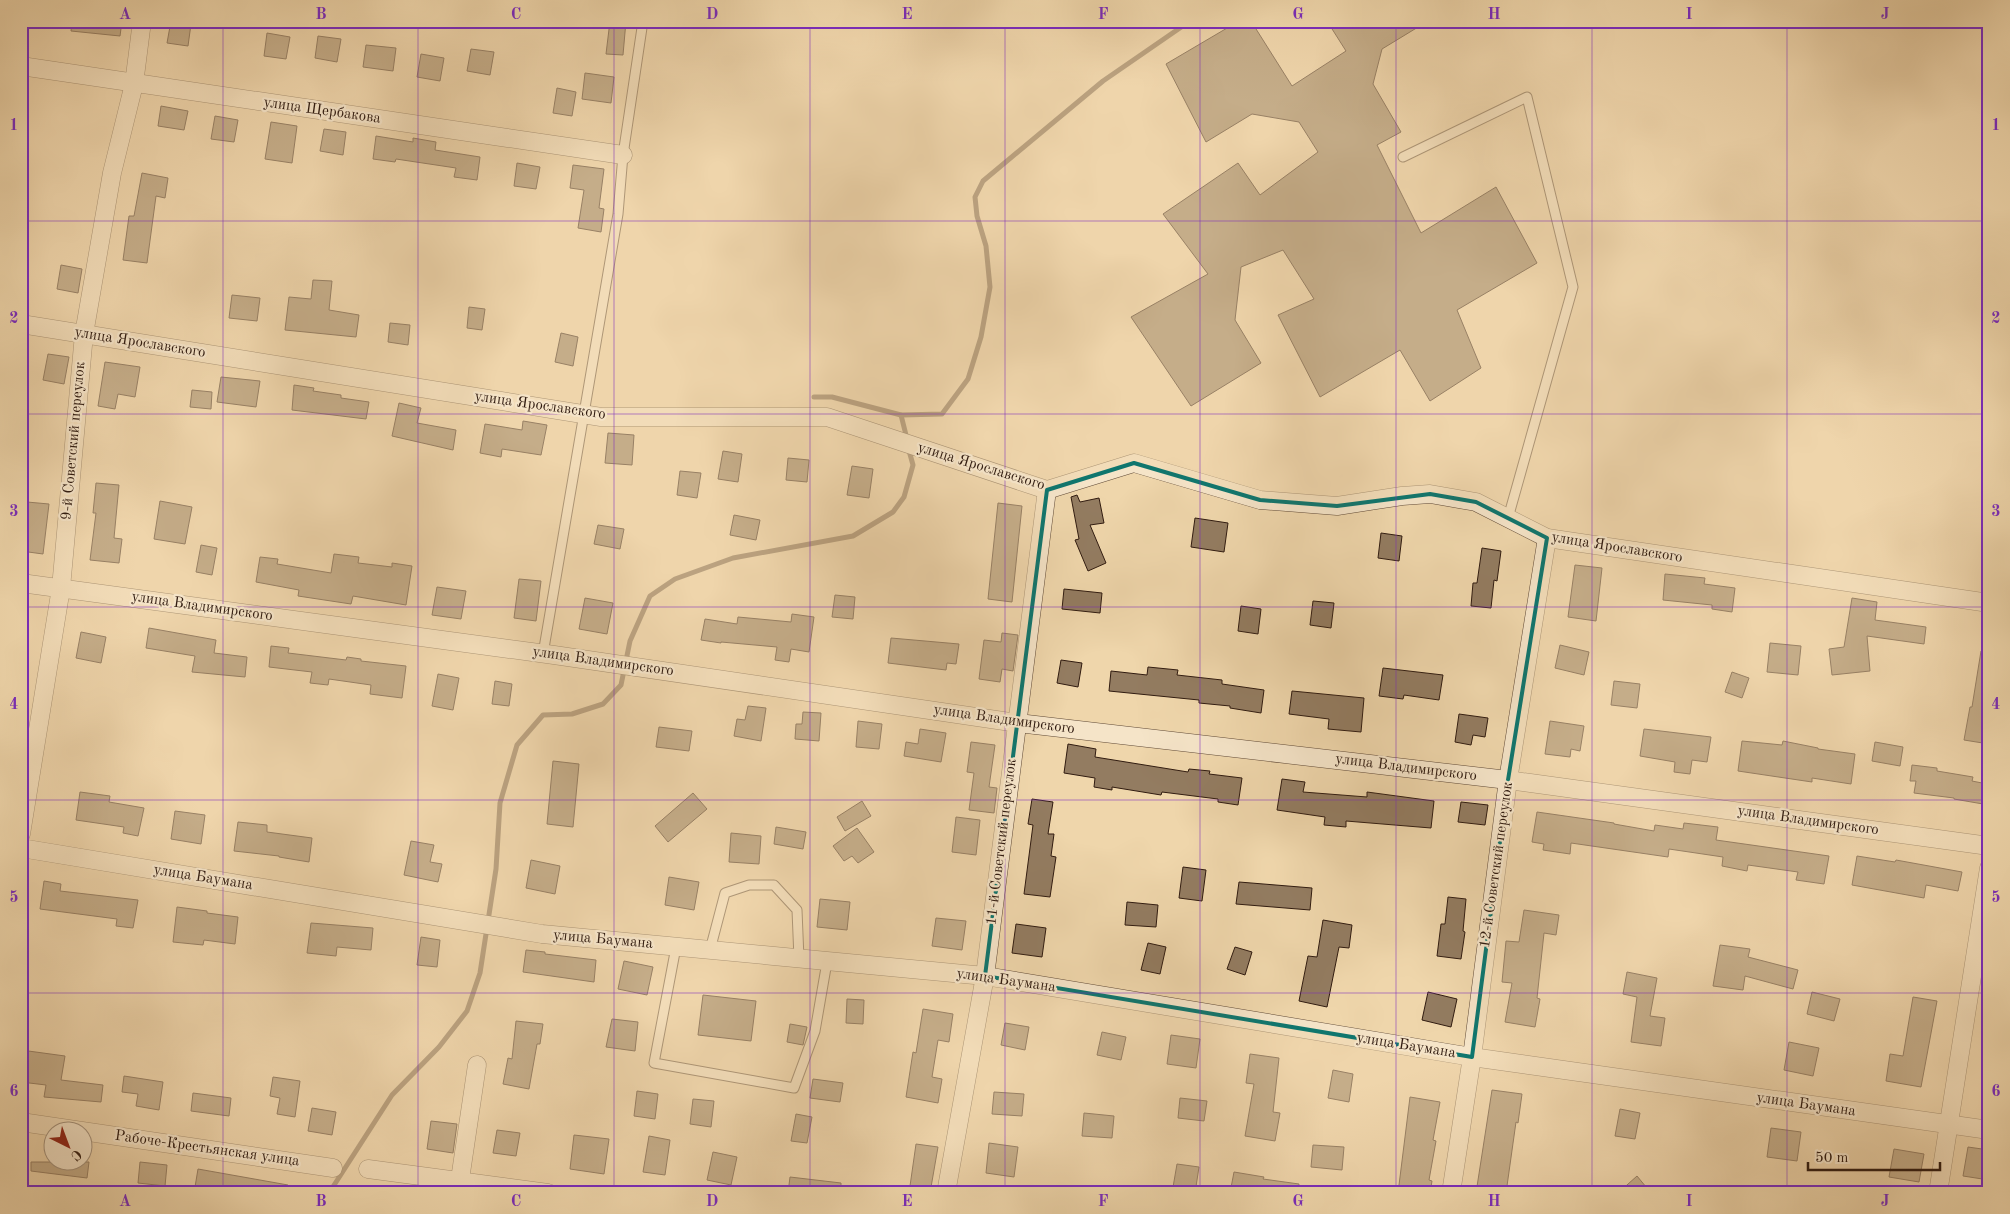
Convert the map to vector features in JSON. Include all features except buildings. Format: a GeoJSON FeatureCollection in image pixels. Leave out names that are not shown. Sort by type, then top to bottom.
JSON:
{"type":"FeatureCollection","features":[{"type":"Feature","properties":{"kind":"street","name":"9-й Советский переулок"},"geometry":{"type":"LineString","coordinates":[[21,834],[61,588],[84,334],[112,173],[134,84],[142,21]]}},
{"type":"Feature","properties":{"kind":"street","name":"улица Щербакова"},"geometry":{"type":"LineString","coordinates":[[21,66],[623,155]]}},
{"type":"Feature","properties":{"kind":"street","name":"улица Ярославского"},"geometry":{"type":"LineString","coordinates":[[21,324],[601,417],[827,417],[1047,490],[1134,463],[1260,500],[1337,506],[1402,496],[1430,494],[1476,502],[1547,538],[1989,603]]}},
{"type":"Feature","properties":{"kind":"street","name":"11-й Советский переулок"},"geometry":{"type":"LineString","coordinates":[[946,1193],[985,976],[1047,490]]}},
{"type":"Feature","properties":{"kind":"street","name":"12-й Советский переулок"},"geometry":{"type":"LineString","coordinates":[[1451,1193],[1472,1057],[1508,780],[1547,538]]}},
{"type":"Feature","properties":{"kind":"street","name":"улица Владимирского"},"geometry":{"type":"LineString","coordinates":[[21,583],[543,654],[1018,722],[1508,780],[1989,846]]}},
{"type":"Feature","properties":{"kind":"street","name":"улица Баумана"},"geometry":{"type":"LineString","coordinates":[[21,848],[542,934],[985,976],[1472,1057],[1989,1130]]}},
{"type":"Feature","properties":{"kind":"street"},"geometry":{"type":"LineString","coordinates":[[1938,1193],[1988,874]]}},
{"type":"Feature","properties":{"kind":"street"},"geometry":{"type":"LineString","coordinates":[[459,1188],[477,1065]]}},
{"type":"Feature","properties":{"kind":"street","name":"Рабоче-Крестьянская улица"},"geometry":{"type":"LineString","coordinates":[[21,1122],[333,1168]]}},
{"type":"Feature","properties":{"kind":"street"},"geometry":{"type":"LineString","coordinates":[[368,1169],[459,1188],[548,1193]]}},
{"type":"Feature","properties":{"kind":"lane"},"geometry":{"type":"LineString","coordinates":[[543,654],[618,214],[623,155],[643,21]]}},
{"type":"Feature","properties":{"kind":"lane"},"geometry":{"type":"LineString","coordinates":[[1403,156],[1527,97],[1573,287],[1508,518]]}},
{"type":"Feature","properties":{"kind":"lane"},"geometry":{"type":"LineString","coordinates":[[710,950],[726,893],[748,885],[774,885],[797,910],[799,959]]}},
{"type":"Feature","properties":{"kind":"lane"},"geometry":{"type":"LineString","coordinates":[[676,947],[654,1063],[794,1088],[815,1032],[827,962]]}},
{"type":"Feature","properties":{"kind":"path"},"geometry":{"type":"LineString","coordinates":[[1986,21],[1984,35],[1989,42]]}},
{"type":"Feature","properties":{"kind":"highlighted area"},"geometry":{"type":"Polygon","coordinates":[[[1134,463],[1260,500],[1337,506],[1430,494],[1476,502],[1547,538],[1508,780],[1472,1057],[985,976],[1047,490],[1134,463]]]}},
{"type":"Feature","properties":{"kind":"waterway"},"geometry":{"type":"LineString","coordinates":[[814,397],[832,397],[901,415],[942,414],[968,379],[981,337],[990,287],[986,246],[977,216],[975,197],[983,181],[1103,81],[1190,21]]}},
{"type":"Feature","properties":{"kind":"waterway"},"geometry":{"type":"LineString","coordinates":[[901,415],[907,439]]}},
{"type":"Feature","properties":{"kind":"waterway"},"geometry":{"type":"LineString","coordinates":[[329,1193],[392,1095],[439,1047],[467,1011],[480,973],[496,869],[500,803],[517,745],[543,715],[572,714],[603,704],[621,685],[630,641],[650,596],[675,579],[733,558],[853,536],[893,512],[904,497],[913,465],[908,447]]}}]}
